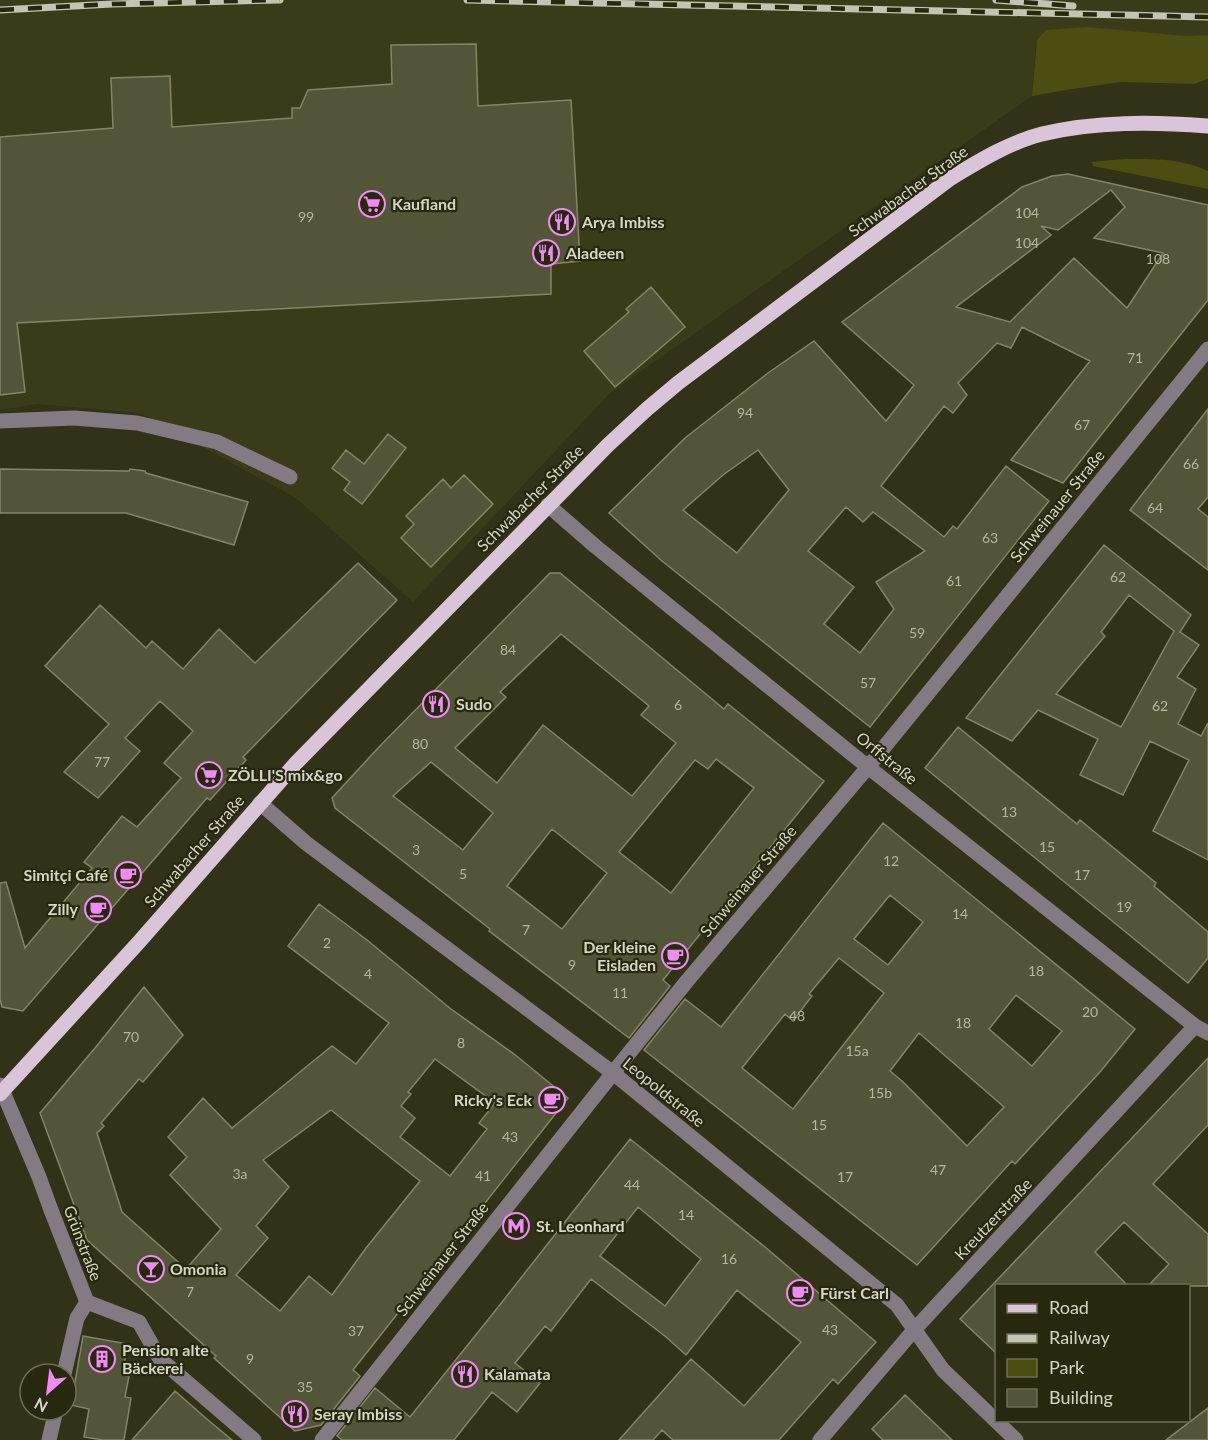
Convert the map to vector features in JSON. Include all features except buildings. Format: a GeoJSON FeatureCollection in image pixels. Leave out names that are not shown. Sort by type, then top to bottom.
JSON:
{"type":"FeatureCollection","features":[{"type":"Feature","properties":{"kind":"main road","name":"Schwabacher Straße"},"geometry":{"type":"LineString","coordinates":[[1,1090],[139,942],[303,756],[614,439],[678,382],[951,178],[1010,146],[1042,134],[1102,125],[1137,123],[1208,126]]}},
{"type":"Feature","properties":{"kind":"street","name":"Schweinauer Straße"},"geometry":{"type":"LineString","coordinates":[[322,1440],[687,981],[868,766],[1208,350]]}},
{"type":"Feature","properties":{"kind":"street"},"geometry":{"type":"LineString","coordinates":[[0,421],[74,418],[137,423],[217,442],[290,477]]}},
{"type":"Feature","properties":{"kind":"street","name":"Orffstraße"},"geometry":{"type":"LineString","coordinates":[[548,505],[868,766],[1202,1029]]}},
{"type":"Feature","properties":{"kind":"street","name":"Leopoldstraße"},"geometry":{"type":"LineString","coordinates":[[260,803],[306,843],[613,1073],[897,1305],[943,1370],[995,1420]]}},
{"type":"Feature","properties":{"kind":"street","name":"Kreutzerstraße"},"geometry":{"type":"LineString","coordinates":[[820,1440],[915,1330],[1202,1029]]}},
{"type":"Feature","properties":{"kind":"street","name":"Grünstraße"},"geometry":{"type":"LineString","coordinates":[[1,1090],[39,1177],[87,1302],[139,1322],[160,1359],[254,1440]]}},
{"type":"Feature","properties":{"kind":"street"},"geometry":{"type":"LineString","coordinates":[[67,1362],[77,1318],[87,1302]]}},
{"type":"Feature","properties":{"kind":"street"},"geometry":{"type":"LineString","coordinates":[[49,1440],[53,1422]]}},
{"type":"Feature","properties":{"kind":"street","name":"Leopoldstraße"},"geometry":{"type":"LineString","coordinates":[[997,1422],[1016,1440]]}},
{"type":"Feature","properties":{"kind":"shaded area"},"geometry":{"type":"Polygon","coordinates":[[[0,0],[1208,0],[1208,46],[1036,43],[1032,96],[610,393],[413,602],[296,498],[140,413],[38,404],[0,410],[0,0]]]}},
{"type":"Feature","properties":{"kind":"green space"},"geometry":{"type":"Polygon","coordinates":[[[1087,27],[1186,36],[1208,35],[1208,79],[1194,84],[1121,82],[1032,96],[1037,40],[1046,30],[1087,27]]]}},
{"type":"Feature","properties":{"kind":"green space"},"geometry":{"type":"Polygon","coordinates":[[[1124,159],[1167,160],[1198,167],[1208,171],[1208,189],[1093,166],[1092,162],[1124,159]]]}},
{"type":"Feature","properties":{"kind":"railway"},"geometry":{"type":"LineString","coordinates":[[0,10],[112,4],[280,0]]}},
{"type":"Feature","properties":{"kind":"railway"},"geometry":{"type":"LineString","coordinates":[[467,0],[1208,17]]}},
{"type":"Feature","properties":{"kind":"railway"},"geometry":{"type":"LineString","coordinates":[[996,0],[1073,6]]}},
{"type":"Feature","properties":{"kind":"place","name":"Kaufland"},"geometry":{"type":"Point","coordinates":[372,204]}},
{"type":"Feature","properties":{"kind":"place","name":"Arya Imbiss"},"geometry":{"type":"Point","coordinates":[562,222]}},
{"type":"Feature","properties":{"kind":"place","name":"Aladeen"},"geometry":{"type":"Point","coordinates":[546,253]}},
{"type":"Feature","properties":{"kind":"place","name":"Sudo"},"geometry":{"type":"Point","coordinates":[436,704]}},
{"type":"Feature","properties":{"kind":"place","name":"ZÖLLI'S mix&go"},"geometry":{"type":"Point","coordinates":[209,775]}},
{"type":"Feature","properties":{"kind":"place","name":"Simitçi Café"},"geometry":{"type":"Point","coordinates":[128,875]}},
{"type":"Feature","properties":{"kind":"place","name":"Zilly"},"geometry":{"type":"Point","coordinates":[98,909]}},
{"type":"Feature","properties":{"kind":"place","name":"Der kleine Eisladen"},"geometry":{"type":"Point","coordinates":[675,956]}},
{"type":"Feature","properties":{"kind":"place","name":"Ricky's Eck"},"geometry":{"type":"Point","coordinates":[552,1100]}},
{"type":"Feature","properties":{"kind":"place","name":"St. Leonhard"},"geometry":{"type":"Point","coordinates":[516,1226]}},
{"type":"Feature","properties":{"kind":"place","name":"Omonia"},"geometry":{"type":"Point","coordinates":[151,1269]}},
{"type":"Feature","properties":{"kind":"place","name":"Fürst Carl"},"geometry":{"type":"Point","coordinates":[800,1293]}},
{"type":"Feature","properties":{"kind":"place","name":"Pension alte Bäckerei"},"geometry":{"type":"Point","coordinates":[102,1359]}},
{"type":"Feature","properties":{"kind":"place","name":"Kalamata"},"geometry":{"type":"Point","coordinates":[465,1374]}},
{"type":"Feature","properties":{"kind":"place","name":"Seray Imbiss"},"geometry":{"type":"Point","coordinates":[295,1414]}}]}
